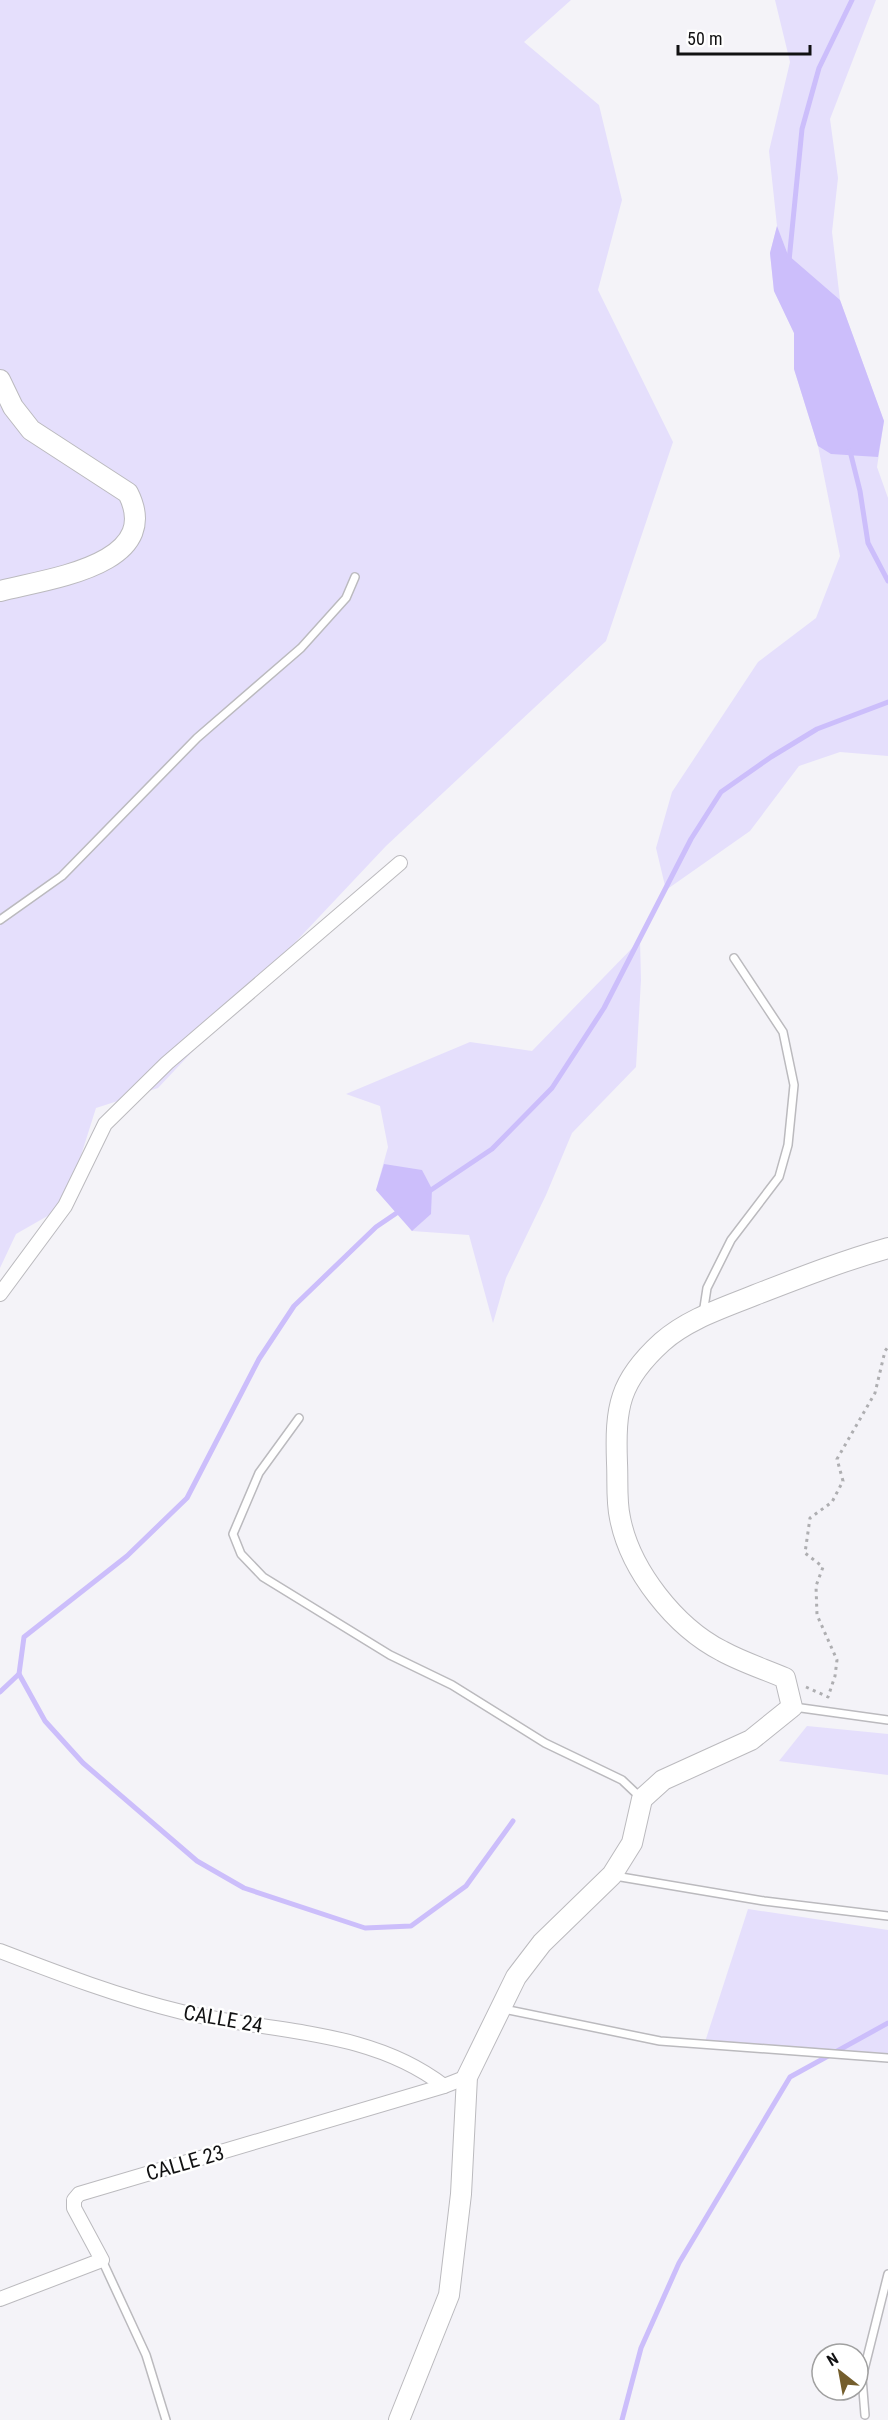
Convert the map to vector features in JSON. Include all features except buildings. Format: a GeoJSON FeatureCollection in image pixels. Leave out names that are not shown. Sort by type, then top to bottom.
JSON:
{"type":"FeatureCollection","features":[{"type":"Feature","properties":{"kind":"street"},"geometry":{"type":"LineString","coordinates":[[0,380],[12,407],[31,430],[128,494],[136,508],[136,522],[128,541],[101,562],[71,574],[0,591]]}},
{"type":"Feature","properties":{"kind":"street"},"geometry":{"type":"LineString","coordinates":[[0,1294],[65,1206],[105,1124],[167,1063],[400,863]]}},
{"type":"Feature","properties":{"kind":"street"},"geometry":{"type":"LineString","coordinates":[[399,2420],[449,2295],[461,2194],[467,2077],[516,1977],[542,1943],[612,1875],[632,1843],[642,1799],[663,1780],[751,1740],[792,1707],[785,1678],[720,1651],[679,1619],[655,1595],[632,1554],[620,1517],[615,1424],[620,1398],[631,1376],[664,1341],[703,1316],[839,1262],[888,1248]]}},
{"type":"Feature","properties":{"kind":"street","name":"CALLE 24"},"geometry":{"type":"LineString","coordinates":[[0,1951],[136,2001],[186,2013],[356,2043],[421,2068],[444,2086]]}},
{"type":"Feature","properties":{"kind":"street","name":"CALLE 23"},"geometry":{"type":"LineString","coordinates":[[102,2260],[74,2208],[74,2200],[79,2194],[444,2086],[467,2077]]}},
{"type":"Feature","properties":{"kind":"street"},"geometry":{"type":"LineString","coordinates":[[0,2299],[102,2260]]}},
{"type":"Feature","properties":{"kind":"lane"},"geometry":{"type":"LineString","coordinates":[[0,920],[62,876],[196,738],[301,648],[346,598],[355,577]]}},
{"type":"Feature","properties":{"kind":"lane"},"geometry":{"type":"LineString","coordinates":[[703,1316],[706,1288],[731,1240],[779,1177],[788,1145],[794,1085],[783,1032],[734,958]]}},
{"type":"Feature","properties":{"kind":"lane"},"geometry":{"type":"LineString","coordinates":[[299,1418],[259,1473],[233,1534],[241,1554],[263,1577],[390,1655],[452,1685],[545,1743],[622,1780],[642,1799]]}},
{"type":"Feature","properties":{"kind":"lane"},"geometry":{"type":"LineString","coordinates":[[792,1707],[888,1720]]}},
{"type":"Feature","properties":{"kind":"lane"},"geometry":{"type":"LineString","coordinates":[[612,1875],[764,1901],[888,1916]]}},
{"type":"Feature","properties":{"kind":"lane"},"geometry":{"type":"LineString","coordinates":[[501,2008],[660,2041],[888,2058]]}},
{"type":"Feature","properties":{"kind":"lane"},"geometry":{"type":"LineString","coordinates":[[102,2260],[155,2377],[166,2420]]}},
{"type":"Feature","properties":{"kind":"lane"},"geometry":{"type":"LineString","coordinates":[[865,2415],[862,2378],[888,2274]]}},
{"type":"Feature","properties":{"kind":"path"},"geometry":{"type":"LineString","coordinates":[[785,1678],[828,1697],[836,1676],[837,1660],[817,1615],[816,1586],[823,1567],[805,1553],[810,1518],[831,1502],[843,1481],[837,1459],[875,1393],[888,1347]]}},
{"type":"Feature","properties":{"kind":"shaded area"},"geometry":{"type":"Polygon","coordinates":[[[0,0],[571,0],[524,42],[599,105],[622,200],[598,290],[673,442],[606,641],[386,846],[158,1088],[96,1108],[65,1206],[16,1234],[0,1268],[0,0]]]}},
{"type":"Feature","properties":{"kind":"shaded area"},"geometry":{"type":"Polygon","coordinates":[[[775,0],[876,0],[830,119],[838,178],[832,232],[840,300],[884,421],[877,467],[888,498],[888,756],[840,752],[799,766],[750,831],[666,890],[656,848],[672,792],[758,662],[816,618],[840,556],[818,446],[794,369],[794,333],[774,291],[770,253],[777,226],[769,151],[790,62],[775,0]]]}},
{"type":"Feature","properties":{"kind":"shaded area"},"geometry":{"type":"Polygon","coordinates":[[[777,226],[788,255],[840,300],[884,421],[878,457],[831,454],[818,446],[794,369],[794,333],[774,291],[770,253],[777,226]]]}},
{"type":"Feature","properties":{"kind":"shaded area"},"geometry":{"type":"Polygon","coordinates":[[[640,940],[641,980],[636,1067],[572,1133],[546,1195],[506,1278],[493,1323],[469,1235],[412,1231],[376,1190],[388,1147],[380,1106],[346,1094],[470,1042],[532,1051],[640,940]]]}},
{"type":"Feature","properties":{"kind":"shaded area"},"geometry":{"type":"Polygon","coordinates":[[[384,1164],[422,1170],[432,1189],[431,1214],[412,1231],[376,1190],[384,1164]]]}},
{"type":"Feature","properties":{"kind":"shaded area"},"geometry":{"type":"Polygon","coordinates":[[[807,1726],[888,1734],[888,1775],[779,1761],[807,1726]]]}},
{"type":"Feature","properties":{"kind":"shaded area"},"geometry":{"type":"Polygon","coordinates":[[[748,1909],[888,1930],[888,2058],[704,2045],[748,1909]]]}},
{"type":"Feature","properties":{"kind":"waterway"},"geometry":{"type":"LineString","coordinates":[[789,261],[802,129],[819,68],[852,0]]}},
{"type":"Feature","properties":{"kind":"waterway"},"geometry":{"type":"LineString","coordinates":[[850,451],[860,491],[868,543],[888,581]]}},
{"type":"Feature","properties":{"kind":"waterway"},"geometry":{"type":"LineString","coordinates":[[428,1192],[492,1149],[552,1088],[604,1008],[691,839],[721,792],[771,757],[817,729],[888,702]]}},
{"type":"Feature","properties":{"kind":"waterway"},"geometry":{"type":"LineString","coordinates":[[0,1692],[19,1674],[24,1637],[127,1556],[187,1498],[259,1359],[294,1306],[376,1227],[401,1210]]}},
{"type":"Feature","properties":{"kind":"waterway"},"geometry":{"type":"LineString","coordinates":[[19,1674],[45,1721],[83,1763],[197,1861],[244,1888],[365,1928],[411,1926],[466,1886],[513,1821]]}},
{"type":"Feature","properties":{"kind":"waterway"},"geometry":{"type":"LineString","coordinates":[[622,2420],[641,2348],[679,2263],[790,2077],[888,2023]]}}]}
